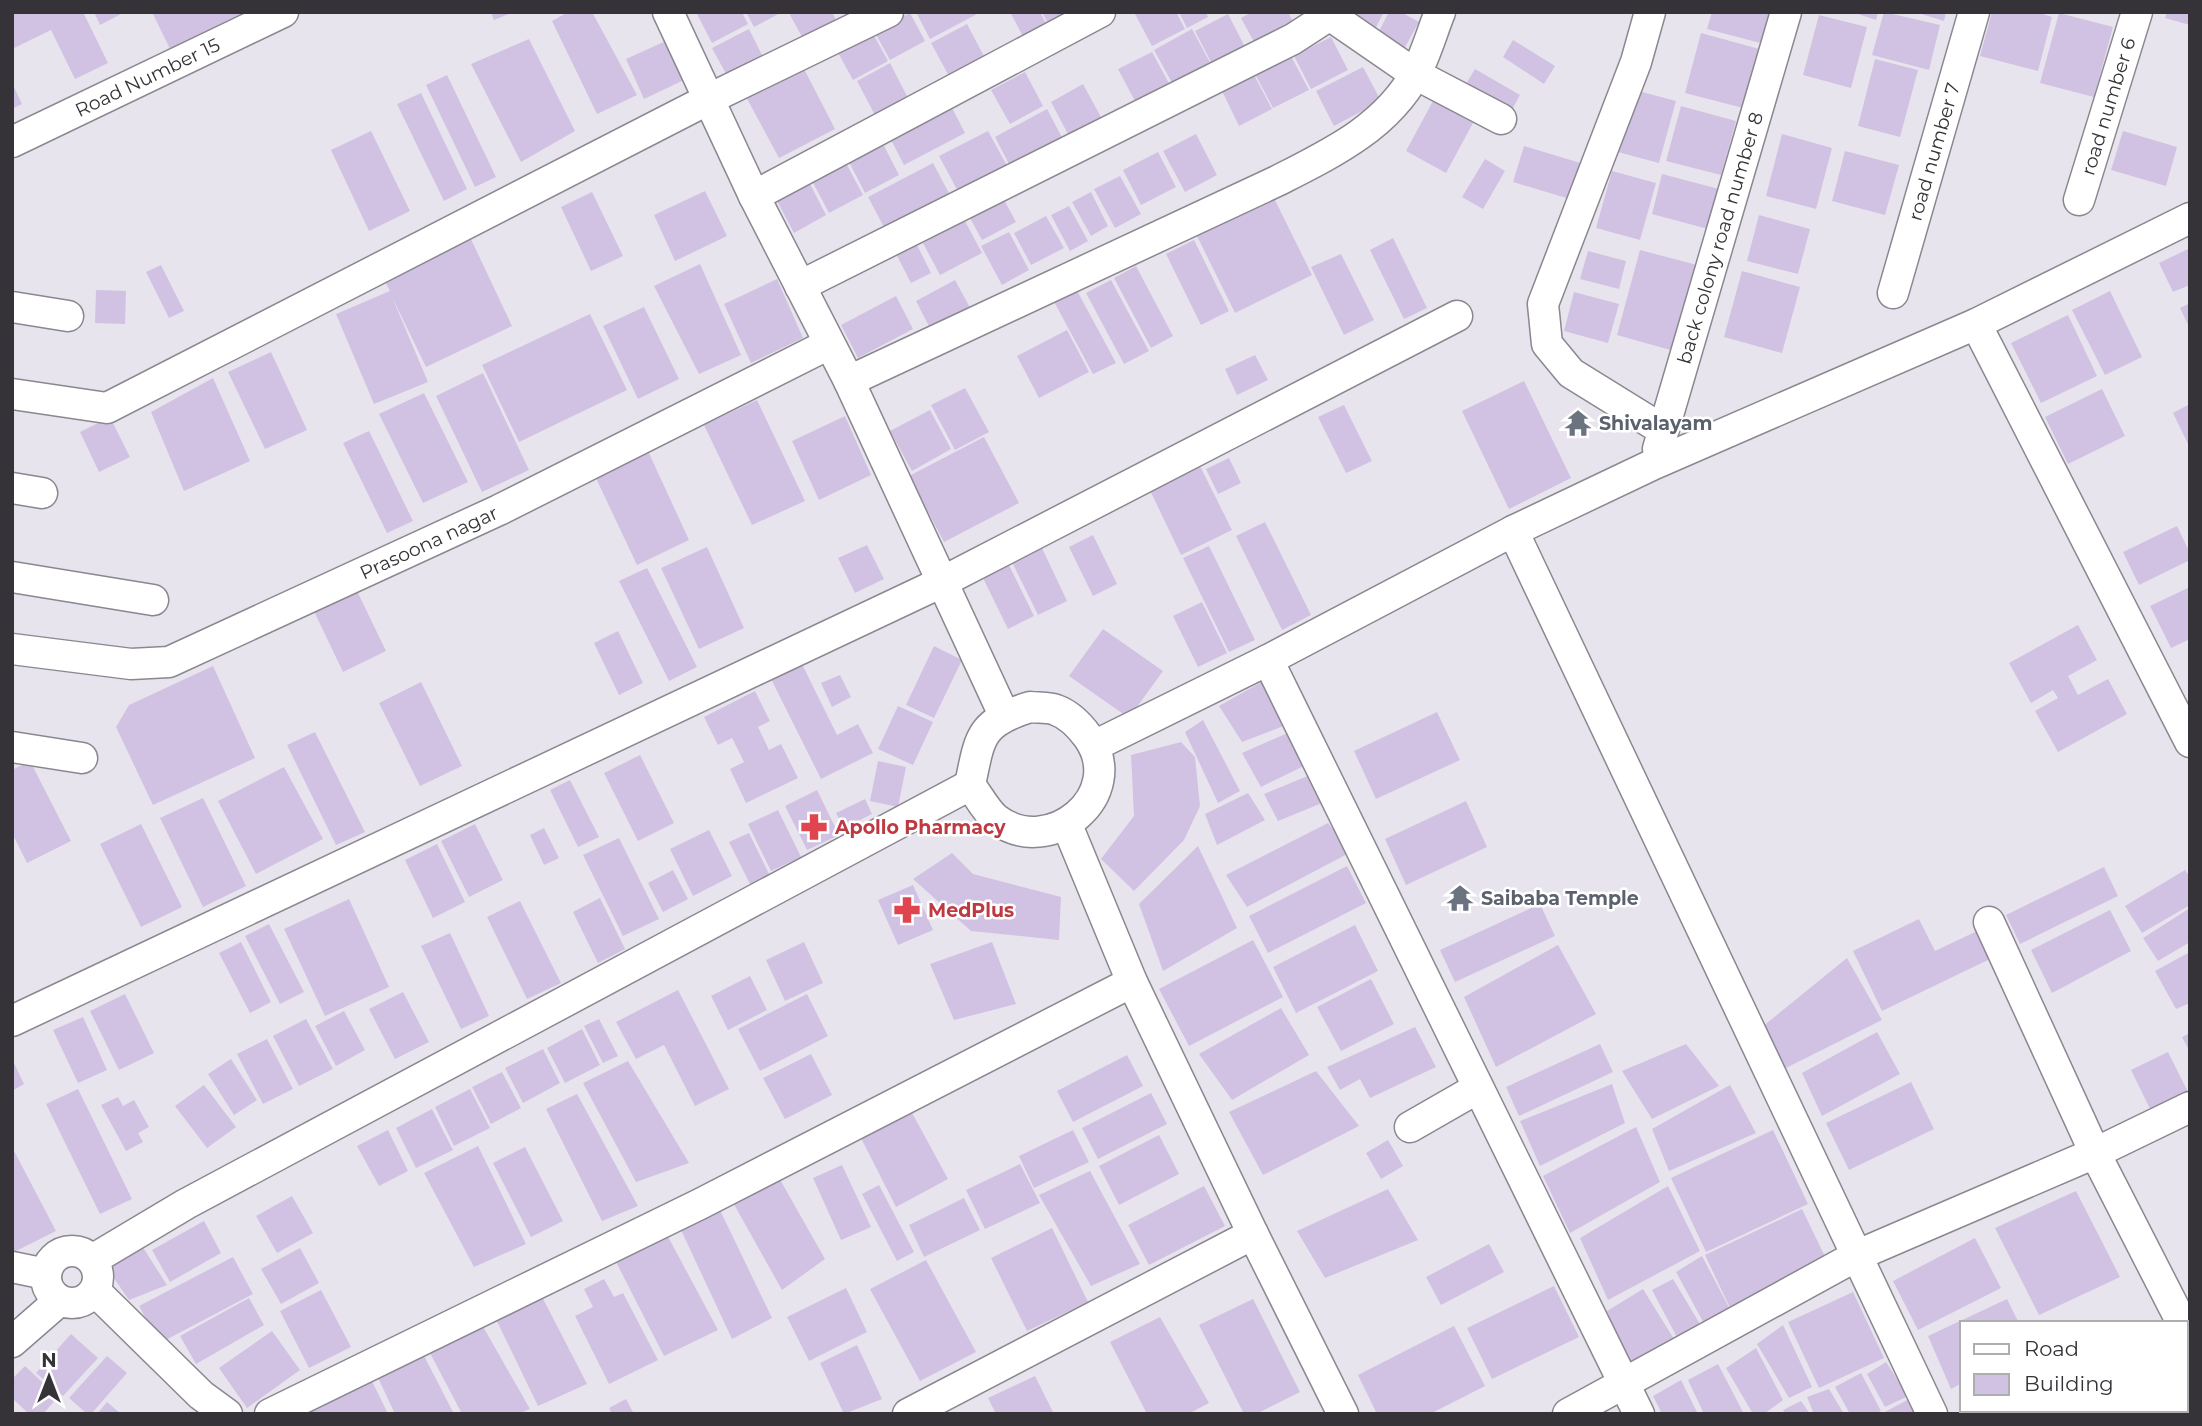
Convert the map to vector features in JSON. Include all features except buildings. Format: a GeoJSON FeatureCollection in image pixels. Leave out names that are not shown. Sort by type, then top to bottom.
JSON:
{"type":"FeatureCollection","features":[{"type":"Feature","properties":{"kind":"street","name":"Road Number 15"},"geometry":{"type":"LineString","coordinates":[[12,142],[283,12]]}},
{"type":"Feature","properties":{"kind":"street"},"geometry":{"type":"LineString","coordinates":[[668,12],[754,196],[849,381],[1004,715]]}},
{"type":"Feature","properties":{"kind":"street"},"geometry":{"type":"LineString","coordinates":[[12,394],[107,408],[709,99],[888,12]]}},
{"type":"Feature","properties":{"kind":"street"},"geometry":{"type":"LineString","coordinates":[[754,196],[1100,12]]}},
{"type":"Feature","properties":{"kind":"street"},"geometry":{"type":"LineString","coordinates":[[849,381],[1277,181],[1344,146],[1368,130],[1415,74],[1440,12]]}},
{"type":"Feature","properties":{"kind":"street"},"geometry":{"type":"LineString","coordinates":[[1650,12],[1636,62],[1543,304],[1547,344],[1571,373],[1663,430]]}},
{"type":"Feature","properties":{"kind":"street","name":"back colony road number 8"},"geometry":{"type":"LineString","coordinates":[[1654,464],[1786,12]]}},
{"type":"Feature","properties":{"kind":"street","name":"road number 7"},"geometry":{"type":"LineString","coordinates":[[1893,293],[1974,12]]}},
{"type":"Feature","properties":{"kind":"street","name":"road number 6"},"geometry":{"type":"LineString","coordinates":[[2079,200],[2137,12]]}},
{"type":"Feature","properties":{"kind":"street"},"geometry":{"type":"LineString","coordinates":[[800,286],[1062,152],[1293,39],[1328,13],[1415,74],[1501,119]]}},
{"type":"Feature","properties":{"kind":"street"},"geometry":{"type":"LineString","coordinates":[[1094,746],[1268,660],[1513,531],[1654,464],[1976,324],[2190,218]]}},
{"type":"Feature","properties":{"kind":"street"},"geometry":{"type":"LineString","coordinates":[[12,307],[68,316]]}},
{"type":"Feature","properties":{"kind":"street"},"geometry":{"type":"LineString","coordinates":[[12,1021],[942,582],[1457,316]]}},
{"type":"Feature","properties":{"kind":"street"},"geometry":{"type":"LineString","coordinates":[[1976,324],[2190,742]]}},
{"type":"Feature","properties":{"kind":"street","name":"Prasoona nagar"},"geometry":{"type":"LineString","coordinates":[[12,649],[131,664],[169,662],[499,510],[829,344]]}},
{"type":"Feature","properties":{"kind":"street"},"geometry":{"type":"LineString","coordinates":[[12,488],[41,493]]}},
{"type":"Feature","properties":{"kind":"street"},"geometry":{"type":"LineString","coordinates":[[1513,531],[1932,1414]]}},
{"type":"Feature","properties":{"kind":"street"},"geometry":{"type":"LineString","coordinates":[[12,578],[153,600]]}},
{"type":"Feature","properties":{"kind":"street"},"geometry":{"type":"LineString","coordinates":[[1268,660],[1639,1414]]}},
{"type":"Feature","properties":{"kind":"street"},"geometry":{"type":"LineString","coordinates":[[1030,707],[1056,710],[1079,724],[1094,746],[1099,768],[1096,790],[1089,804],[1067,825],[1042,833],[1017,831],[995,818],[971,785],[975,751],[986,730],[1004,715],[1030,707]]}},
{"type":"Feature","properties":{"kind":"street"},"geometry":{"type":"LineString","coordinates":[[12,747],[82,758]]}},
{"type":"Feature","properties":{"kind":"street"},"geometry":{"type":"LineString","coordinates":[[92,1260],[186,1204],[971,785]]}},
{"type":"Feature","properties":{"kind":"street"},"geometry":{"type":"LineString","coordinates":[[1067,825],[1132,982],[1252,1234],[1343,1414]]}},
{"type":"Feature","properties":{"kind":"street"},"geometry":{"type":"LineString","coordinates":[[1989,922],[2095,1153],[2181,1321]]}},
{"type":"Feature","properties":{"kind":"street"},"geometry":{"type":"LineString","coordinates":[[270,1414],[700,1204],[1132,982]]}},
{"type":"Feature","properties":{"kind":"street"},"geometry":{"type":"LineString","coordinates":[[1410,1126],[1478,1088]]}},
{"type":"Feature","properties":{"kind":"street"},"geometry":{"type":"LineString","coordinates":[[1568,1414],[1858,1255],[2095,1153],[2190,1107]]}},
{"type":"Feature","properties":{"kind":"street"},"geometry":{"type":"LineString","coordinates":[[908,1414],[1252,1234]]}},
{"type":"Feature","properties":{"kind":"street"},"geometry":{"type":"LineString","coordinates":[[77,1252],[92,1260],[99,1275],[95,1291],[83,1302],[67,1304],[60,1301],[49,1289],[46,1274],[48,1266],[60,1254],[77,1252]]}},
{"type":"Feature","properties":{"kind":"street"},"geometry":{"type":"LineString","coordinates":[[12,1267],[46,1274]]}},
{"type":"Feature","properties":{"kind":"street"},"geometry":{"type":"LineString","coordinates":[[95,1291],[192,1404],[227,1414]]}},
{"type":"Feature","properties":{"kind":"street"},"geometry":{"type":"LineString","coordinates":[[12,1342],[60,1301]]}},
{"type":"Feature","properties":{"kind":"place","name":"Shivalayam"},"geometry":{"type":"Point","coordinates":[1578,423]}},
{"type":"Feature","properties":{"kind":"place","name":"Apollo Pharmacy"},"geometry":{"type":"Point","coordinates":[814,827]}},
{"type":"Feature","properties":{"kind":"place","name":"Saibaba Temple"},"geometry":{"type":"Point","coordinates":[1460,898]}},
{"type":"Feature","properties":{"kind":"place","name":"MedPlus"},"geometry":{"type":"Point","coordinates":[907,910]}}]}
